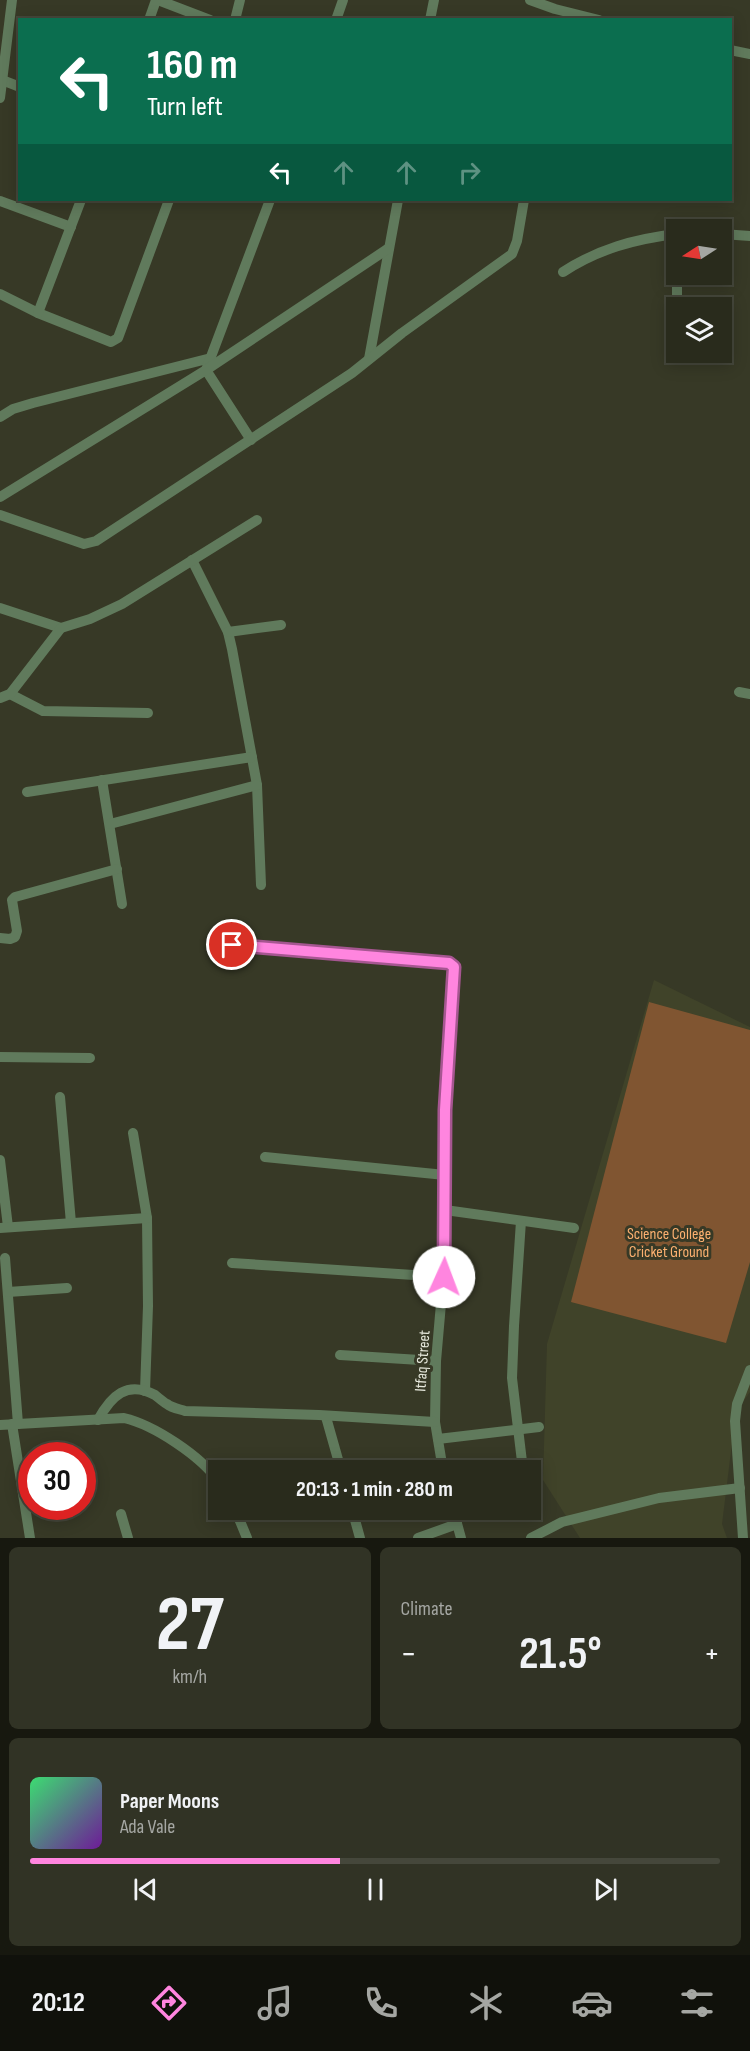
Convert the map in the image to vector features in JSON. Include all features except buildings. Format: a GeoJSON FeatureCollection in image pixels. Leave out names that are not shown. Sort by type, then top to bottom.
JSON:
{"type":"FeatureCollection","features":[{"type":"Feature","properties":{"kind":"street"},"geometry":{"type":"LineString","coordinates":[[0,98],[12,0]]}},
{"type":"Feature","properties":{"kind":"street"},"geometry":{"type":"LineString","coordinates":[[150,18],[157,0],[205,18]]}},
{"type":"Feature","properties":{"kind":"street"},"geometry":{"type":"LineString","coordinates":[[236,18],[240,0]]}},
{"type":"Feature","properties":{"kind":"street"},"geometry":{"type":"LineString","coordinates":[[337,18],[343,0]]}},
{"type":"Feature","properties":{"kind":"street"},"geometry":{"type":"LineString","coordinates":[[430,18],[434,0]]}},
{"type":"Feature","properties":{"kind":"street"},"geometry":{"type":"LineString","coordinates":[[530,0],[554,14],[584,18]]}},
{"type":"Feature","properties":{"kind":"street"},"geometry":{"type":"LineString","coordinates":[[732,50],[750,54]]}},
{"type":"Feature","properties":{"kind":"street"},"geometry":{"type":"LineString","coordinates":[[2,80],[18,86]]}},
{"type":"Feature","properties":{"kind":"street"},"geometry":{"type":"LineString","coordinates":[[0,201],[71,227]]}},
{"type":"Feature","properties":{"kind":"street"},"geometry":{"type":"LineString","coordinates":[[38,313],[81,201]]}},
{"type":"Feature","properties":{"kind":"street"},"geometry":{"type":"LineString","coordinates":[[0,294],[38,313],[111,342],[118,338],[169,201]]}},
{"type":"Feature","properties":{"kind":"street"},"geometry":{"type":"LineString","coordinates":[[206,370],[270,201]]}},
{"type":"Feature","properties":{"kind":"street"},"geometry":{"type":"LineString","coordinates":[[369,359],[398,201]]}},
{"type":"Feature","properties":{"kind":"street"},"geometry":{"type":"LineString","coordinates":[[0,515],[84,544],[96,541],[369,359],[512,254],[517,241],[524,201]]}},
{"type":"Feature","properties":{"kind":"street"},"geometry":{"type":"LineString","coordinates":[[563,272],[583,259],[614,246],[639,239],[666,235]]}},
{"type":"Feature","properties":{"kind":"street"},"geometry":{"type":"LineString","coordinates":[[732,235],[750,236]]}},
{"type":"Feature","properties":{"kind":"street"},"geometry":{"type":"LineString","coordinates":[[0,497],[206,370],[389,248]]}},
{"type":"Feature","properties":{"kind":"street"},"geometry":{"type":"LineString","coordinates":[[0,417],[13,409],[33,403],[211,358]]}},
{"type":"Feature","properties":{"kind":"street"},"geometry":{"type":"LineString","coordinates":[[206,370],[250,440]]}},
{"type":"Feature","properties":{"kind":"street"},"geometry":{"type":"LineString","coordinates":[[148,713],[43,711],[5,696],[62,628],[90,619],[122,604],[257,520]]}},
{"type":"Feature","properties":{"kind":"street"},"geometry":{"type":"LineString","coordinates":[[192,560],[228,632],[257,785],[261,885]]}},
{"type":"Feature","properties":{"kind":"street"},"geometry":{"type":"LineString","coordinates":[[0,608],[62,628]]}},
{"type":"Feature","properties":{"kind":"street"},"geometry":{"type":"LineString","coordinates":[[228,632],[281,625]]}},
{"type":"Feature","properties":{"kind":"street"},"geometry":{"type":"LineString","coordinates":[[27,792],[252,758]]}},
{"type":"Feature","properties":{"kind":"street"},"geometry":{"type":"LineString","coordinates":[[102,780],[122,904]]}},
{"type":"Feature","properties":{"kind":"street"},"geometry":{"type":"LineString","coordinates":[[110,824],[257,785]]}},
{"type":"Feature","properties":{"kind":"street"},"geometry":{"type":"LineString","coordinates":[[0,938],[15,937],[17,931],[12,900],[15,897],[117,868]]}},
{"type":"Feature","properties":{"kind":"street","name":"Itfaq Street"},"geometry":{"type":"LineString","coordinates":[[232,945],[449,963],[454,967],[445,1110],[444,1277],[436,1361],[435,1422],[441,1460]]}},
{"type":"Feature","properties":{"kind":"street"},"geometry":{"type":"LineString","coordinates":[[0,1058],[90,1058]]}},
{"type":"Feature","properties":{"kind":"street"},"geometry":{"type":"LineString","coordinates":[[60,1097],[71,1223]]}},
{"type":"Feature","properties":{"kind":"street"},"geometry":{"type":"LineString","coordinates":[[134,1133],[147,1218],[148,1306],[145,1391]]}},
{"type":"Feature","properties":{"kind":"street"},"geometry":{"type":"LineString","coordinates":[[265,1157],[445,1175]]}},
{"type":"Feature","properties":{"kind":"street"},"geometry":{"type":"LineString","coordinates":[[0,1160],[4,1227],[147,1218]]}},
{"type":"Feature","properties":{"kind":"street"},"geometry":{"type":"LineString","coordinates":[[445,1210],[574,1228]]}},
{"type":"Feature","properties":{"kind":"street"},"geometry":{"type":"LineString","coordinates":[[521,1221],[513,1368],[522,1460]]}},
{"type":"Feature","properties":{"kind":"street"},"geometry":{"type":"LineString","coordinates":[[5,1258],[15,1424],[30,1538]]}},
{"type":"Feature","properties":{"kind":"street"},"geometry":{"type":"LineString","coordinates":[[232,1263],[444,1277]]}},
{"type":"Feature","properties":{"kind":"street"},"geometry":{"type":"LineString","coordinates":[[8,1292],[67,1288]]}},
{"type":"Feature","properties":{"kind":"street"},"geometry":{"type":"LineString","coordinates":[[339,1355],[436,1361]]}},
{"type":"Feature","properties":{"kind":"street"},"geometry":{"type":"LineString","coordinates":[[743,1538],[743,1481],[735,1421],[737,1404],[750,1370]]}},
{"type":"Feature","properties":{"kind":"street"},"geometry":{"type":"LineString","coordinates":[[98,1420],[107,1403],[120,1392],[145,1391],[167,1405],[185,1411],[435,1422]]}},
{"type":"Feature","properties":{"kind":"street"},"geometry":{"type":"LineString","coordinates":[[326,1417],[338,1460]]}},
{"type":"Feature","properties":{"kind":"street"},"geometry":{"type":"LineString","coordinates":[[0,1425],[124,1418],[153,1428],[183,1448],[208,1471]]}},
{"type":"Feature","properties":{"kind":"street"},"geometry":{"type":"LineString","coordinates":[[438,1439],[539,1427]]}},
{"type":"Feature","properties":{"kind":"street"},"geometry":{"type":"LineString","coordinates":[[531,1538],[562,1522],[659,1498],[743,1481]]}},
{"type":"Feature","properties":{"kind":"street"},"geometry":{"type":"LineString","coordinates":[[122,1514],[128,1538]]}},
{"type":"Feature","properties":{"kind":"street"},"geometry":{"type":"LineString","coordinates":[[240,1520],[247,1538]]}},
{"type":"Feature","properties":{"kind":"street"},"geometry":{"type":"LineString","coordinates":[[355,1520],[360,1538]]}},
{"type":"Feature","properties":{"kind":"street"},"geometry":{"type":"LineString","coordinates":[[456,1520],[461,1538]]}},
{"type":"Feature","properties":{"kind":"street"},"geometry":{"type":"LineString","coordinates":[[418,1538],[457,1524]]}},
{"type":"Feature","properties":{"kind":"shaded area"},"geometry":{"type":"Polygon","coordinates":[[[654,980],[750,1027],[750,1392],[736,1411],[722,1524],[727,1538],[580,1538],[543,1480],[547,1344],[654,980]]]}},
{"type":"Feature","properties":{"kind":"green space","name":"Science College Cricket Ground"},"geometry":{"type":"Polygon","coordinates":[[[649,1002],[750,1030],[750,1262],[726,1343],[571,1302],[649,1002]]]}},
{"type":"Feature","properties":{"kind":"route"},"geometry":{"type":"LineString","coordinates":[[232,945],[449,963],[454,967],[445,1110],[446,1258],[444,1277]]}}]}
